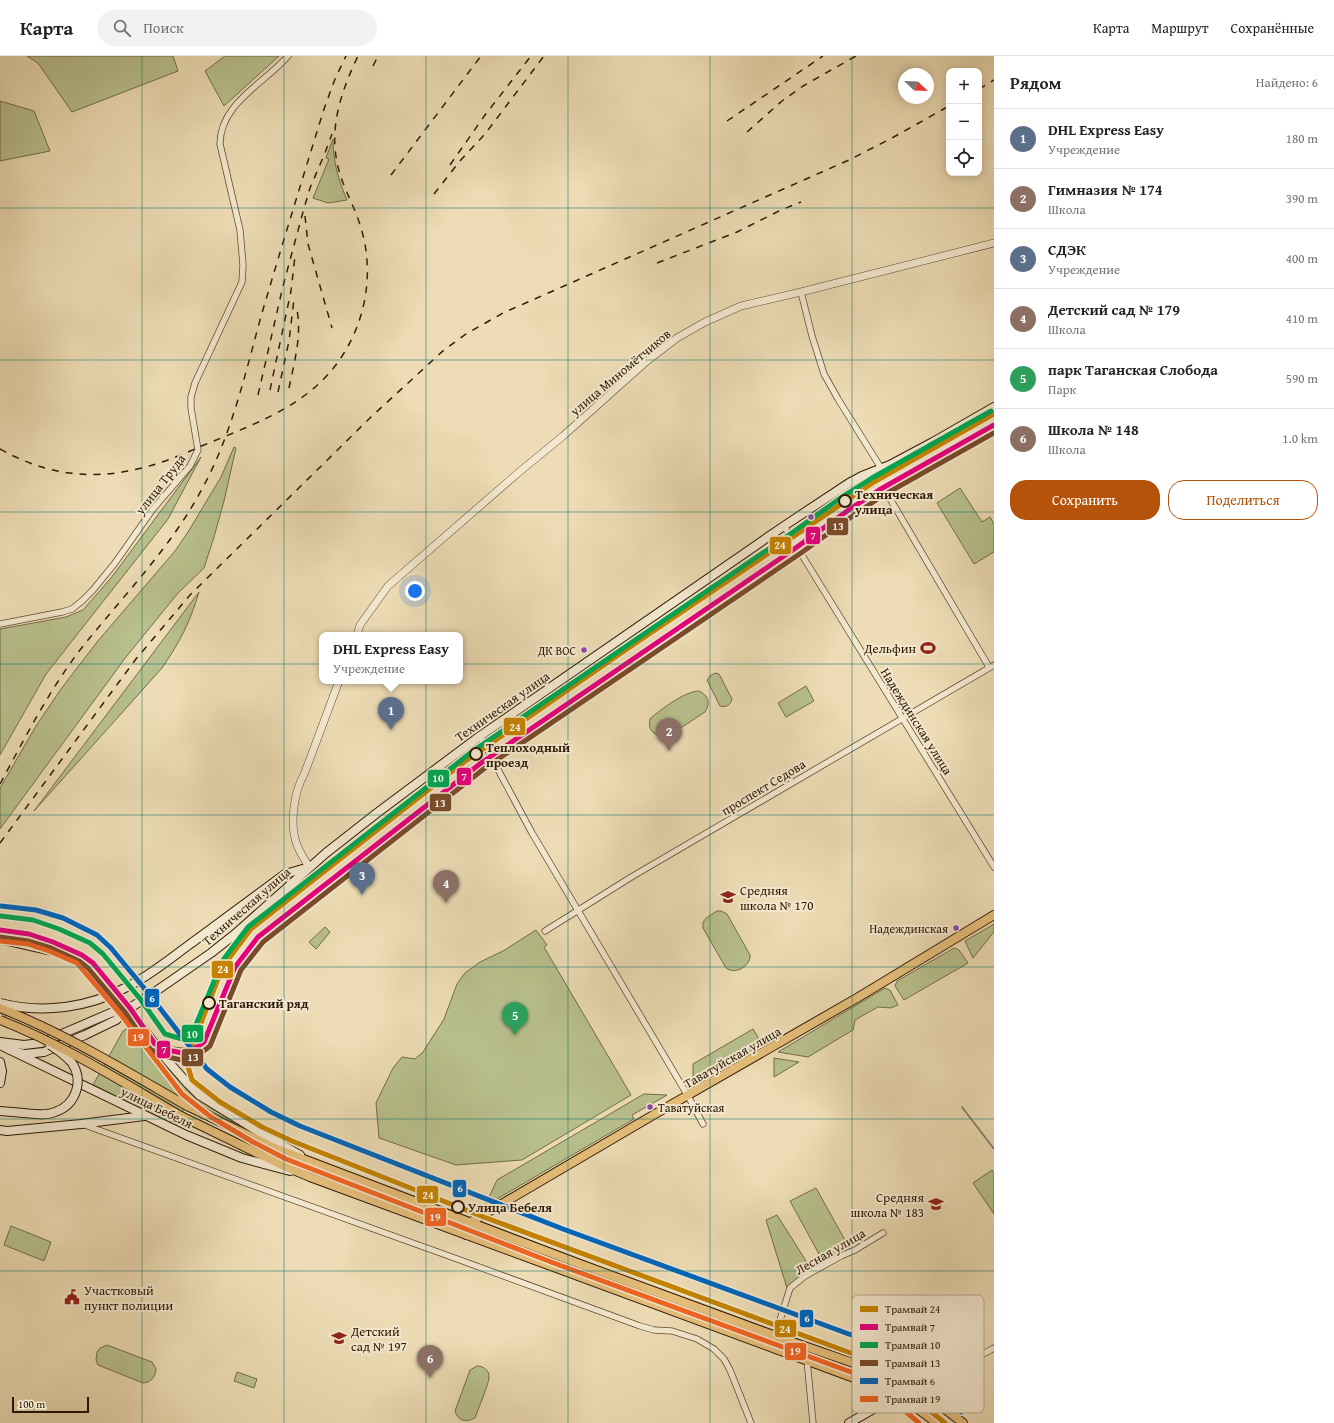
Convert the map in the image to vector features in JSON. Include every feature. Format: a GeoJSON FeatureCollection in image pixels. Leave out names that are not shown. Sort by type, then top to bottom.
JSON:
{"type":"FeatureCollection","features":[{"type":"Feature","properties":{"kind":"main road","name":"Техническая улица"},"geometry":{"type":"LineString","coordinates":[[10,1050],[25,1054],[44,1052],[116,1020],[128,1009],[146,998],[235,934],[309,867],[376,813],[480,736],[784,526],[849,483],[933,442],[994,407]]}},
{"type":"Feature","properties":{"kind":"main road"},"geometry":{"type":"LineString","coordinates":[[0,1003],[31,1008],[59,1008],[105,998],[128,987],[149,974],[285,874],[309,867]]}},
{"type":"Feature","properties":{"kind":"main road","name":"Таватуйская улица"},"geometry":{"type":"LineString","coordinates":[[471,1222],[857,998],[994,915]]}},
{"type":"Feature","properties":{"kind":"main road","name":"улица Бебеля"},"geometry":{"type":"LineString","coordinates":[[0,939],[69,955],[94,968],[128,1009],[166,1060],[199,1095],[259,1132],[314,1163]]}},
{"type":"Feature","properties":{"kind":"main road","name":"улица Бебеля"},"geometry":{"type":"LineString","coordinates":[[0,1008],[50,1029],[84,1046],[187,1106],[253,1139],[775,1336],[852,1363]]}},
{"type":"Feature","properties":{"kind":"main road","name":"Техническая улица"},"geometry":{"type":"LineString","coordinates":[[0,1042],[24,1045],[41,1043],[113,1012],[128,1009]]}},
{"type":"Feature","properties":{"kind":"main road","name":"улица Бебеля"},"geometry":{"type":"LineString","coordinates":[[0,1020],[29,1032],[79,1057],[181,1116],[286,1167],[852,1377]]}},
{"type":"Feature","properties":{"kind":"main road"},"geometry":{"type":"LineString","coordinates":[[0,1111],[47,1114],[64,1108],[70,1103],[75,1095],[78,1084],[76,1070],[68,1059],[29,1032]]}},
{"type":"Feature","properties":{"kind":"main road","name":"улица Бебеля"},"geometry":{"type":"LineString","coordinates":[[0,1045],[186,1135],[242,1158],[310,1177]]}},
{"type":"Feature","properties":{"kind":"main road"},"geometry":{"type":"LineString","coordinates":[[0,1062],[2,1071],[0,1083]]}},
{"type":"Feature","properties":{"kind":"main road"},"geometry":{"type":"LineString","coordinates":[[2,1131],[81,1124],[144,1116]]}},
{"type":"Feature","properties":{"kind":"main road"},"geometry":{"type":"LineString","coordinates":[[466,1235],[471,1222]]}},
{"type":"Feature","properties":{"kind":"main road"},"geometry":{"type":"LineString","coordinates":[[849,1423],[867,1413]]}},
{"type":"Feature","properties":{"kind":"main road","name":"улица Бебеля"},"geometry":{"type":"LineString","coordinates":[[923,1413],[937,1423]]}},
{"type":"Feature","properties":{"kind":"main road","name":"улица Бебеля"},"geometry":{"type":"LineString","coordinates":[[950,1413],[963,1423]]}},
{"type":"Feature","properties":{"kind":"street","name":"улица Труда"},"geometry":{"type":"LineString","coordinates":[[0,624],[62,612],[72,609],[82,601],[116,563],[152,509],[184,474],[196,456],[198,450],[190,408],[191,397],[201,368],[242,282],[243,272],[240,230],[220,144],[222,126],[233,109],[246,95],[272,73],[288,56]]}},
{"type":"Feature","properties":{"kind":"street","name":"улица Миномётчиков"},"geometry":{"type":"LineString","coordinates":[[358,632],[360,625],[388,586],[661,350],[677,338],[723,313],[741,306],[994,243]]}},
{"type":"Feature","properties":{"kind":"street"},"geometry":{"type":"LineString","coordinates":[[801,292],[812,336],[824,374],[881,468]]}},
{"type":"Feature","properties":{"kind":"street"},"geometry":{"type":"LineString","coordinates":[[794,543],[882,485],[994,420]]}},
{"type":"Feature","properties":{"kind":"street"},"geometry":{"type":"LineString","coordinates":[[882,485],[992,666]]}},
{"type":"Feature","properties":{"kind":"street","name":"Надеждинская улица"},"geometry":{"type":"LineString","coordinates":[[784,526],[994,867]]}},
{"type":"Feature","properties":{"kind":"street","name":"проспект Седова"},"geometry":{"type":"LineString","coordinates":[[545,930],[853,746],[903,719],[992,666]]}},
{"type":"Feature","properties":{"kind":"street"},"geometry":{"type":"LineString","coordinates":[[309,867],[297,845],[294,827],[294,811],[301,779],[338,684]]}},
{"type":"Feature","properties":{"kind":"street"},"geometry":{"type":"LineString","coordinates":[[480,736],[532,833],[688,1096],[703,1124]]}},
{"type":"Feature","properties":{"kind":"street"},"geometry":{"type":"LineString","coordinates":[[81,1124],[640,1326],[654,1330],[672,1331],[697,1339],[714,1348],[724,1360],[733,1376],[751,1423]]}},
{"type":"Feature","properties":{"kind":"street","name":"Лесная улица"},"geometry":{"type":"LineString","coordinates":[[775,1336],[790,1288],[805,1276],[855,1250],[883,1232]]}},
{"type":"Feature","properties":{"kind":"street"},"geometry":{"type":"LineString","coordinates":[[984,1354],[994,1348]]}},
{"type":"Feature","properties":{"kind":"street"},"geometry":{"type":"LineString","coordinates":[[807,1360],[813,1423]]}},
{"type":"Feature","properties":{"kind":"green space"},"geometry":{"type":"Polygon","coordinates":[[[27,56],[173,56],[178,71],[72,112],[38,63],[27,56]]]}},
{"type":"Feature","properties":{"kind":"green space"},"geometry":{"type":"Polygon","coordinates":[[[225,56],[279,56],[224,106],[205,71],[225,56]]]}},
{"type":"Feature","properties":{"kind":"green space"},"geometry":{"type":"Polygon","coordinates":[[[0,101],[34,111],[50,151],[0,161],[0,101]]]}},
{"type":"Feature","properties":{"kind":"green space"},"geometry":{"type":"Polygon","coordinates":[[[333,139],[337,170],[347,200],[328,203],[313,198],[329,159],[326,158],[333,139]]]}},
{"type":"Feature","properties":{"kind":"green space"},"geometry":{"type":"Polygon","coordinates":[[[234,447],[236,448],[224,501],[204,568],[178,593],[126,657],[0,829],[0,788],[36,726],[61,689],[97,642],[175,551],[221,477],[234,447]]]}},
{"type":"Feature","properties":{"kind":"green space"},"geometry":{"type":"Polygon","coordinates":[[[201,457],[168,519],[46,674],[0,755],[0,629],[66,617],[83,610],[111,578],[201,457]]]}},
{"type":"Feature","properties":{"kind":"green space"},"geometry":{"type":"Polygon","coordinates":[[[960,488],[982,522],[990,517],[994,524],[994,552],[974,564],[937,503],[960,488]]]}},
{"type":"Feature","properties":{"kind":"green space"},"geometry":{"type":"Polygon","coordinates":[[[199,592],[184,632],[162,668],[34,811],[199,592]]]}},
{"type":"Feature","properties":{"kind":"green space"},"geometry":{"type":"Polygon","coordinates":[[[715,673],[719,674],[732,699],[726,706],[720,706],[707,680],[715,673]]]}},
{"type":"Feature","properties":{"kind":"green space"},"geometry":{"type":"Polygon","coordinates":[[[806,686],[814,701],[786,717],[778,703],[806,686]]]}},
{"type":"Feature","properties":{"kind":"green space"},"geometry":{"type":"Polygon","coordinates":[[[699,691],[705,695],[708,700],[707,709],[705,712],[672,732],[659,735],[651,730],[650,719],[666,706],[680,697],[699,691]]]}},
{"type":"Feature","properties":{"kind":"green space"},"geometry":{"type":"Polygon","coordinates":[[[717,911],[727,914],[750,955],[748,963],[738,970],[730,970],[726,968],[703,928],[703,922],[717,911]]]}},
{"type":"Feature","properties":{"kind":"green space"},"geometry":{"type":"Polygon","coordinates":[[[994,924],[994,932],[973,958],[965,941],[994,924]]]}},
{"type":"Feature","properties":{"kind":"green space"},"geometry":{"type":"Polygon","coordinates":[[[325,927],[330,932],[316,949],[309,942],[325,927]]]}},
{"type":"Feature","properties":{"kind":"green space"},"geometry":{"type":"Polygon","coordinates":[[[536,930],[547,945],[544,947],[631,1095],[522,1160],[456,1165],[379,1138],[376,1103],[393,1068],[402,1057],[415,1059],[423,1052],[444,1019],[457,984],[465,973],[480,962],[503,951],[536,930]]]}},
{"type":"Feature","properties":{"kind":"green space"},"geometry":{"type":"Polygon","coordinates":[[[954,948],[959,950],[968,963],[904,1000],[895,986],[897,981],[954,948]]]}},
{"type":"Feature","properties":{"kind":"green space"},"geometry":{"type":"Polygon","coordinates":[[[885,988],[890,990],[898,1005],[891,1008],[878,1007],[855,1020],[853,1030],[808,1057],[778,1052],[885,988]]]}},
{"type":"Feature","properties":{"kind":"green space"},"geometry":{"type":"Polygon","coordinates":[[[133,1024],[163,1063],[189,1090],[211,1108],[256,1133],[255,1134],[192,1101],[193,1099],[191,1098],[188,1100],[176,1127],[93,1085],[123,1031],[133,1024]]]}},
{"type":"Feature","properties":{"kind":"green space"},"geometry":{"type":"Polygon","coordinates":[[[753,1029],[762,1044],[696,1084],[693,1078],[693,1064],[753,1029]]]}},
{"type":"Feature","properties":{"kind":"green space"},"geometry":{"type":"Polygon","coordinates":[[[189,1046],[186,1063],[173,1047],[183,1048],[189,1046]]]}},
{"type":"Feature","properties":{"kind":"green space"},"geometry":{"type":"Polygon","coordinates":[[[774,1058],[799,1062],[774,1077],[774,1058]]]}},
{"type":"Feature","properties":{"kind":"green space"},"geometry":{"type":"Polygon","coordinates":[[[644,1094],[667,1095],[632,1115],[634,1119],[485,1206],[497,1180],[644,1094]]]}},
{"type":"Feature","properties":{"kind":"green space"},"geometry":{"type":"Polygon","coordinates":[[[992,1170],[994,1173],[994,1214],[973,1183],[992,1170]]]}},
{"type":"Feature","properties":{"kind":"green space"},"geometry":{"type":"Polygon","coordinates":[[[816,1188],[850,1249],[825,1265],[790,1201],[816,1188]]]}},
{"type":"Feature","properties":{"kind":"green space"},"geometry":{"type":"Polygon","coordinates":[[[777,1215],[813,1272],[787,1288],[766,1220],[777,1215]]]}},
{"type":"Feature","properties":{"kind":"green space"},"geometry":{"type":"Polygon","coordinates":[[[11,1226],[51,1242],[44,1261],[4,1245],[11,1226]]]}},
{"type":"Feature","properties":{"kind":"green space"},"geometry":{"type":"Polygon","coordinates":[[[107,1345],[152,1362],[156,1369],[152,1379],[149,1382],[143,1383],[98,1365],[96,1360],[97,1352],[100,1348],[107,1345]]]}},
{"type":"Feature","properties":{"kind":"green space"},"geometry":{"type":"Polygon","coordinates":[[[477,1366],[484,1368],[487,1371],[489,1378],[475,1418],[466,1421],[460,1419],[455,1411],[470,1370],[477,1366]]]}},
{"type":"Feature","properties":{"kind":"green space"},"geometry":{"type":"Polygon","coordinates":[[[237,1372],[257,1379],[254,1388],[234,1381],[237,1372]]]}},
{"type":"Feature","properties":{"kind":"waterway"},"geometry":{"type":"LineString","coordinates":[[962,1107],[994,1149]]}},
{"type":"Feature","properties":{"kind":"railway"},"geometry":{"type":"LineString","coordinates":[[0,784],[37,716],[68,666],[145,572],[175,532],[202,489],[222,447],[237,403],[262,313],[324,109],[335,79],[346,56]]}},
{"type":"Feature","properties":{"kind":"railway"},"geometry":{"type":"LineString","coordinates":[[0,449],[25,461],[50,469],[74,474],[123,472],[147,467],[172,459],[250,426],[289,406],[320,383],[336,364],[349,344],[359,321],[365,298],[367,273],[366,249],[358,219],[340,174],[336,158],[335,143],[337,114],[346,85],[358,56]]}},
{"type":"Feature","properties":{"kind":"railway"},"geometry":{"type":"LineString","coordinates":[[373,66],[378,56]]}},
{"type":"Feature","properties":{"kind":"railway"},"geometry":{"type":"LineString","coordinates":[[391,175],[481,56]]}},
{"type":"Feature","properties":{"kind":"railway"},"geometry":{"type":"LineString","coordinates":[[450,165],[485,115],[531,56]]}},
{"type":"Feature","properties":{"kind":"railway"},"geometry":{"type":"LineString","coordinates":[[434,194],[459,162],[485,134],[544,56]]}},
{"type":"Feature","properties":{"kind":"railway"},"geometry":{"type":"LineString","coordinates":[[727,121],[823,56]]}},
{"type":"Feature","properties":{"kind":"railway"},"geometry":{"type":"LineString","coordinates":[[747,132],[782,101],[803,86],[856,56]]}},
{"type":"Feature","properties":{"kind":"railway"},"geometry":{"type":"LineString","coordinates":[[982,87],[994,80]]}},
{"type":"Feature","properties":{"kind":"railway"},"geometry":{"type":"LineString","coordinates":[[0,843],[136,659],[190,595],[371,417],[444,350],[466,334],[503,313],[849,160],[946,108]]}},
{"type":"Feature","properties":{"kind":"railway"},"geometry":{"type":"LineString","coordinates":[[258,395],[283,286],[303,212],[310,188],[332,134]]}},
{"type":"Feature","properties":{"kind":"railway"},"geometry":{"type":"LineString","coordinates":[[657,263],[737,232],[781,210],[801,202]]}},
{"type":"Feature","properties":{"kind":"railway"},"geometry":{"type":"LineString","coordinates":[[305,216],[308,244],[332,328]]}},
{"type":"Feature","properties":{"kind":"railway"},"geometry":{"type":"LineString","coordinates":[[270,390],[291,291],[295,256]]}},
{"type":"Feature","properties":{"kind":"railway"},"geometry":{"type":"LineString","coordinates":[[278,392],[289,341],[294,299]]}},
{"type":"Feature","properties":{"kind":"railway"},"geometry":{"type":"LineString","coordinates":[[289,388],[298,340],[299,330],[297,310]]}},
{"type":"Feature","properties":{"kind":"tram line","name":"10"},"geometry":{"type":"LineString","coordinates":[[1,916],[33,920],[59,929],[90,943],[103,954],[141,1000],[165,1034],[182,1039],[187,1038],[192,1034],[223,960],[248,927],[473,751],[789,535],[842,497],[872,478],[991,411]]}},
{"type":"Feature","properties":{"kind":"tram line","name":"24"},"geometry":{"type":"LineString","coordinates":[[852,1353],[481,1216],[292,1141],[262,1127],[220,1102],[192,1080],[187,1063],[189,1054],[218,979],[227,961],[251,929],[464,762],[627,649],[874,482],[994,414]]}},
{"type":"Feature","properties":{"kind":"tram line","name":"7"},"geometry":{"type":"LineString","coordinates":[[0,930],[29,934],[53,942],[82,955],[93,963],[130,1008],[155,1044],[163,1049],[182,1053],[193,1050],[204,1042],[235,967],[258,937],[481,763],[797,547],[850,509],[879,490],[994,425]]}},
{"type":"Feature","properties":{"kind":"tram line","name":"13"},"geometry":{"type":"LineString","coordinates":[[0,937],[28,941],[51,948],[79,961],[88,968],[125,1012],[150,1049],[160,1055],[181,1060],[196,1057],[210,1046],[241,970],[263,942],[485,768],[801,553],[882,496],[994,433]]}},
{"type":"Feature","properties":{"kind":"tram line","name":"6"},"geometry":{"type":"LineString","coordinates":[[1,906],[36,910],[63,918],[97,935],[111,948],[149,994],[207,1069],[230,1087],[271,1112],[300,1126],[563,1229],[852,1335]]}},
{"type":"Feature","properties":{"kind":"tram line","name":"19"},"geometry":{"type":"LineString","coordinates":[[0,941],[28,944],[77,963],[122,1016],[182,1094],[211,1117],[253,1142],[286,1159],[551,1262],[852,1372]]}},
{"type":"Feature","properties":{"kind":"tram line","name":"19"},"geometry":{"type":"LineString","coordinates":[[907,1413],[919,1423]]}},
{"type":"Feature","properties":{"kind":"tram line","name":"24"},"geometry":{"type":"LineString","coordinates":[[932,1413],[945,1423]]}},
{"type":"Feature","properties":{"kind":"place","name":"Техническая улица"},"geometry":{"type":"Point","coordinates":[845,501]}},
{"type":"Feature","properties":{"kind":"place","name":"Дельфин"},"geometry":{"type":"Point","coordinates":[928,648]}},
{"type":"Feature","properties":{"kind":"place","name":"ДК ВОС"},"geometry":{"type":"Point","coordinates":[584,650]}},
{"type":"Feature","properties":{"kind":"place","name":"DHL Express Easy"},"geometry":{"type":"Point","coordinates":[391,730]}},
{"type":"Feature","properties":{"kind":"place","name":"Гимназия № 174"},"geometry":{"type":"Point","coordinates":[669,751]}},
{"type":"Feature","properties":{"kind":"place","name":"Теплоходный проезд"},"geometry":{"type":"Point","coordinates":[476,754]}},
{"type":"Feature","properties":{"kind":"place","name":"СДЭК"},"geometry":{"type":"Point","coordinates":[362,895]}},
{"type":"Feature","properties":{"kind":"place","name":"Средняя школа № 170"},"geometry":{"type":"Point","coordinates":[728,897]}},
{"type":"Feature","properties":{"kind":"place","name":"Детский сад № 179"},"geometry":{"type":"Point","coordinates":[446,903]}},
{"type":"Feature","properties":{"kind":"place","name":"Надеждинская"},"geometry":{"type":"Point","coordinates":[956,928]}},
{"type":"Feature","properties":{"kind":"place","name":"Таганский ряд"},"geometry":{"type":"Point","coordinates":[209,1003]}},
{"type":"Feature","properties":{"kind":"place","name":"парк Таганская Слобода"},"geometry":{"type":"Point","coordinates":[515,1035]}},
{"type":"Feature","properties":{"kind":"place","name":"Таватуйская"},"geometry":{"type":"Point","coordinates":[650,1107]}},
{"type":"Feature","properties":{"kind":"place","name":"Средняя школа № 183"},"geometry":{"type":"Point","coordinates":[936,1204]}},
{"type":"Feature","properties":{"kind":"place","name":"Улица Бебеля"},"geometry":{"type":"Point","coordinates":[458,1207]}},
{"type":"Feature","properties":{"kind":"place","name":"Участковый пункт полиции"},"geometry":{"type":"Point","coordinates":[72,1297]}},
{"type":"Feature","properties":{"kind":"place","name":"Детский сад № 197"},"geometry":{"type":"Point","coordinates":[339,1338]}},
{"type":"Feature","properties":{"kind":"place","name":"Школа № 148"},"geometry":{"type":"Point","coordinates":[430,1378]}}]}
